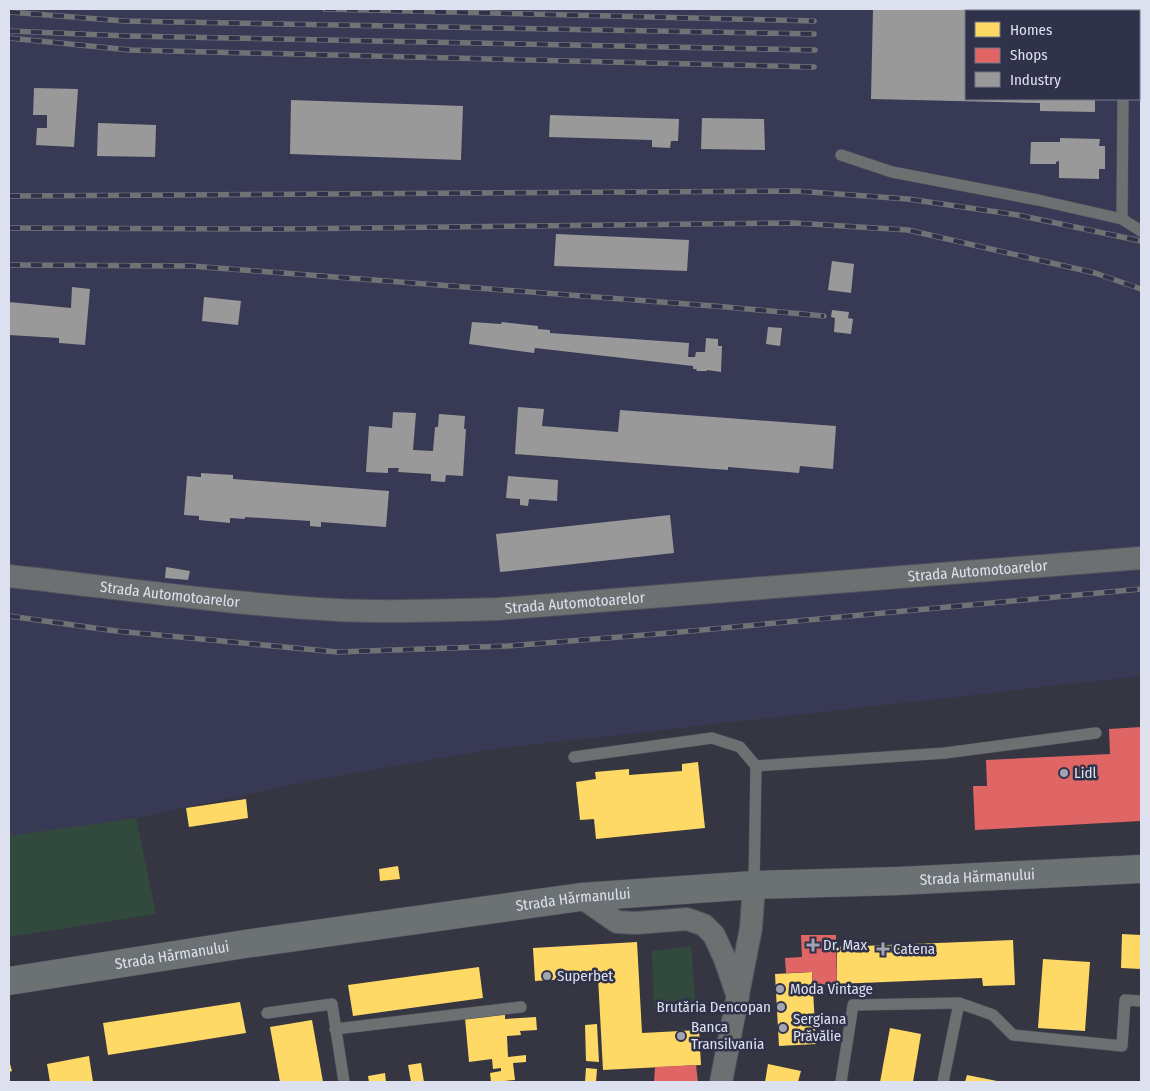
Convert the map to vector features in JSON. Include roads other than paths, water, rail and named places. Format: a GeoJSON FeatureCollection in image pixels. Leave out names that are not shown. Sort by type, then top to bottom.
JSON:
{"type":"FeatureCollection","features":[{"type":"Feature","properties":{"kind":"main road","name":"Strada Hărmanului"},"geometry":{"type":"LineString","coordinates":[[9,981],[245,944],[581,897],[754,885],[898,882],[1141,870]]}},
{"type":"Feature","properties":{"kind":"street","name":"Strada Automotoarelor"},"geometry":{"type":"LineString","coordinates":[[9,576],[245,603],[339,610],[416,610],[507,608],[1141,558]]}},
{"type":"Feature","properties":{"kind":"street"},"geometry":{"type":"LineString","coordinates":[[722,1082],[751,928],[754,885]]}},
{"type":"Feature","properties":{"kind":"street"},"geometry":{"type":"LineString","coordinates":[[581,897],[617,922],[636,924],[687,919],[704,925],[714,935],[726,959],[738,997]]}},
{"type":"Feature","properties":{"kind":"lane"},"geometry":{"type":"LineString","coordinates":[[1125,10],[1141,9]]}},
{"type":"Feature","properties":{"kind":"lane"},"geometry":{"type":"LineString","coordinates":[[1122,219],[1123,100]]}},
{"type":"Feature","properties":{"kind":"lane"},"geometry":{"type":"LineString","coordinates":[[841,155],[892,172],[1038,200],[1122,219],[1141,231]]}},
{"type":"Feature","properties":{"kind":"lane"},"geometry":{"type":"LineString","coordinates":[[756,766],[945,753],[1096,733]]}},
{"type":"Feature","properties":{"kind":"lane"},"geometry":{"type":"LineString","coordinates":[[574,758],[712,738],[740,746],[756,766],[754,885]]}},
{"type":"Feature","properties":{"kind":"lane"},"geometry":{"type":"LineString","coordinates":[[841,1082],[853,1005],[959,1003],[992,1015],[1013,1035],[1122,1046],[1125,1000],[1141,1001]]}},
{"type":"Feature","properties":{"kind":"lane"},"geometry":{"type":"LineString","coordinates":[[943,1082],[959,1003]]}},
{"type":"Feature","properties":{"kind":"lane"},"geometry":{"type":"LineString","coordinates":[[267,1014],[332,1004],[344,1082]]}},
{"type":"Feature","properties":{"kind":"lane"},"geometry":{"type":"LineString","coordinates":[[335,1029],[521,1007]]}},
{"type":"Feature","properties":{"kind":"railway"},"geometry":{"type":"LineString","coordinates":[[325,9],[814,21]]}},
{"type":"Feature","properties":{"kind":"railway"},"geometry":{"type":"LineString","coordinates":[[9,12],[124,21],[814,34]]}},
{"type":"Feature","properties":{"kind":"railway"},"geometry":{"type":"LineString","coordinates":[[9,31],[128,36],[815,50]]}},
{"type":"Feature","properties":{"kind":"railway"},"geometry":{"type":"LineString","coordinates":[[9,38],[130,50],[814,67]]}},
{"type":"Feature","properties":{"kind":"railway"},"geometry":{"type":"LineString","coordinates":[[9,196],[796,191],[908,199],[1018,215],[1141,241]]}},
{"type":"Feature","properties":{"kind":"railway"},"geometry":{"type":"LineString","coordinates":[[9,228],[280,229],[794,223],[908,230],[1095,273],[1141,289]]}},
{"type":"Feature","properties":{"kind":"railway"},"geometry":{"type":"LineString","coordinates":[[9,265],[191,266],[824,316]]}},
{"type":"Feature","properties":{"kind":"railway"},"geometry":{"type":"LineString","coordinates":[[9,616],[116,631],[337,652],[508,646],[1141,589]]}},
{"type":"Feature","properties":{"kind":"place","name":"Lidl"},"geometry":{"type":"Point","coordinates":[1064,773]}},
{"type":"Feature","properties":{"kind":"place","name":"Dr. Max"},"geometry":{"type":"Point","coordinates":[813,945]}},
{"type":"Feature","properties":{"kind":"place","name":"Catena"},"geometry":{"type":"Point","coordinates":[883,949]}},
{"type":"Feature","properties":{"kind":"place","name":"Superbet"},"geometry":{"type":"Point","coordinates":[547,976]}},
{"type":"Feature","properties":{"kind":"place","name":"Moda Vintage"},"geometry":{"type":"Point","coordinates":[780,989]}},
{"type":"Feature","properties":{"kind":"place","name":"Brutăria Dencopan"},"geometry":{"type":"Point","coordinates":[781,1007]}},
{"type":"Feature","properties":{"kind":"place","name":"Sergiana Prăvălie"},"geometry":{"type":"Point","coordinates":[783,1028]}},
{"type":"Feature","properties":{"kind":"place","name":"Banca Transilvania"},"geometry":{"type":"Point","coordinates":[681,1036]}}]}
